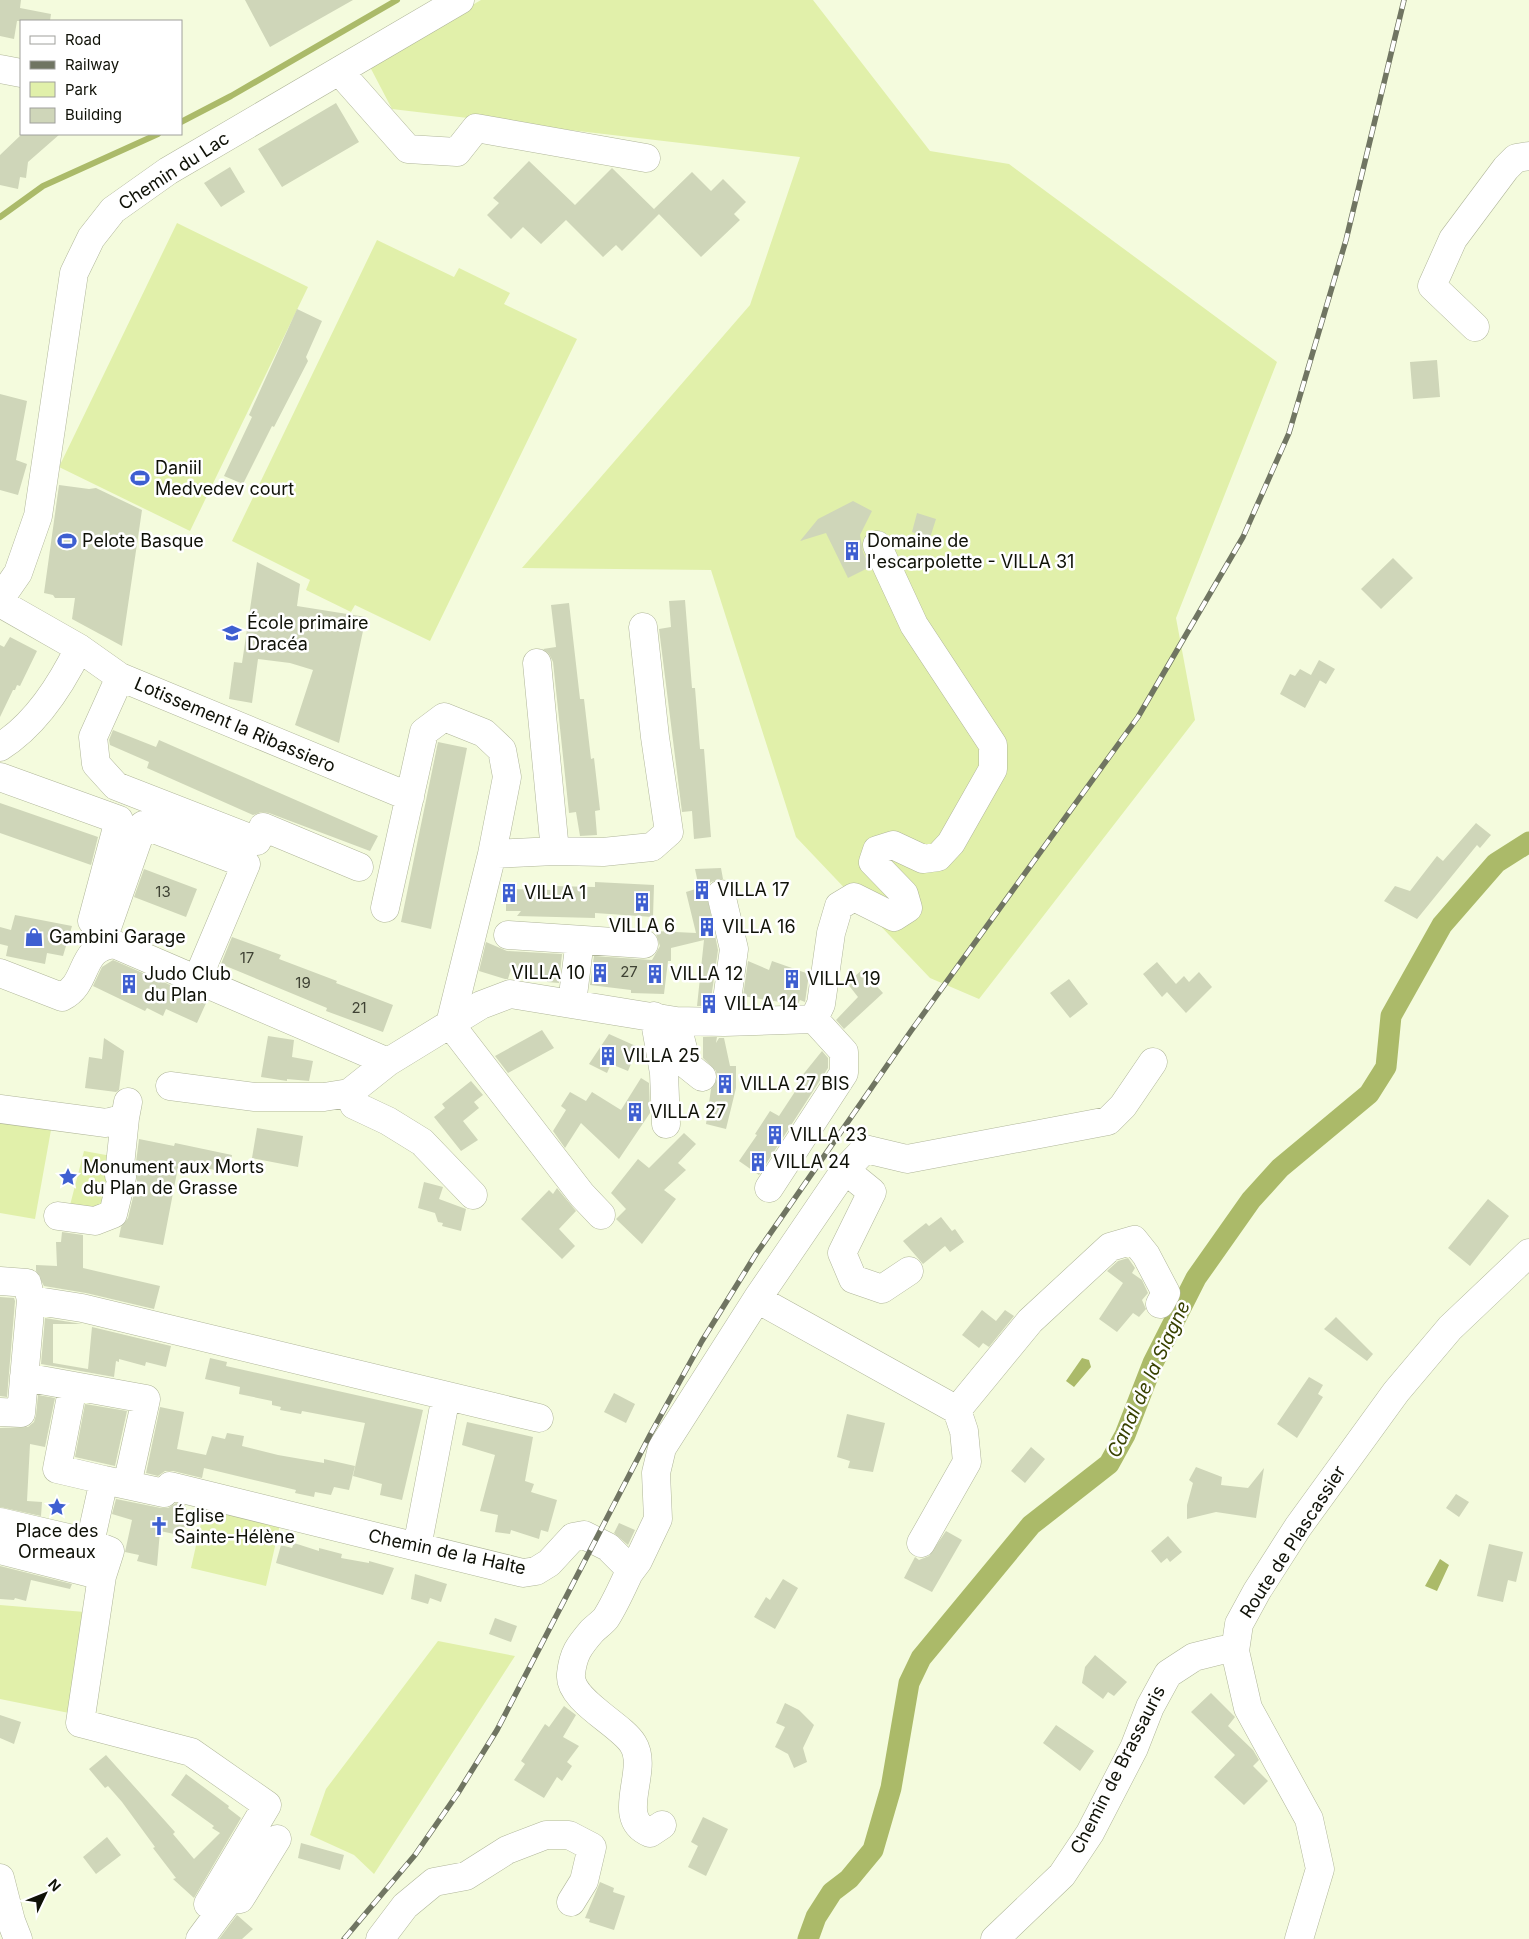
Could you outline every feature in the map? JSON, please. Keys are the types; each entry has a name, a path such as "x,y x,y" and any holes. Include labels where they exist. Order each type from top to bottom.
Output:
{"street":[{"name":"Chemin du Lac","path":"0,601 18,573 38,516 74,273 90,238 113,210 168,171 460,0"},
{"path":"0,69 20,73"},
{"path":"339,71 408,149 457,152 476,128 646,158"},
{"path":"1475,327 1432,286 1453,239 1506,168 1516,158 1529,156"},
{"path":"814,1019 821,1004 831,934 839,906 854,897 894,917 908,908 904,894 873,862 877,850 893,845 924,859 938,857 950,843 993,769 993,745 914,624 877,546"},
{"path":"0,601 79,648 120,677"},
{"path":"492,854 556,851 603,852 652,847 669,832 655,737 643,626"},
{"path":"0,747 19,734 63,680 79,648"},
{"path":"537,663 556,851"},
{"name":"Lotissement la Ribassiero","path":"359,867 263,827 257,841 116,786 96,764 93,737 120,677 410,797"},
{"path":"385,908 424,732 444,717 484,734 502,750 507,777 492,854 450,1024"},
{"path":"0,777 119,820 86,940 96,949"},
{"path":"0,973 62,997 71,993 96,949 143,825 246,864 197,980"},
{"path":"721,894 734,949 724,1022"},
{"path":"508,935 644,944"},
{"path":"572,1003 580,940"},
{"path":"96,949 114,944 388,1062"},
{"path":"170,1086 255,1097 324,1097 349,1093 388,1062 481,1005 510,994 665,1018 724,1022 814,1019 844,1052 844,1074 769,1188"},
{"path":"665,1018 687,1065 702,1077"},
{"path":"665,1018 664,1073 666,1124"},
{"path":"450,1024 582,1194 602,1215"},
{"path":"662,1824 650,1833 642,1829 634,1819 633,1805 640,1759 632,1742 578,1694 570,1677 575,1652 605,1619 638,1561 658,1519 656,1474 662,1448 757,1299 845,1170 865,1149 907,1159 1108,1121 1123,1106 1153,1062"},
{"path":"349,1093 354,1105 388,1121 422,1142 474,1195"},
{"path":"0,1109 106,1123 127,1109 119,1175 122,1177 113,1214 94,1221 58,1216"},
{"path":"845,1170 872,1192 842,1253 853,1278 882,1289 909,1271"},
{"path":"957,1410 1030,1321 1110,1248 1134,1240 1146,1255 1166,1293 1160,1304"},
{"name":"Route de Plascassier","path":"1299,1939 1320,1869 1309,1819 1248,1708 1236,1651 1239,1624 1257,1590 1298,1527 1396,1392 1450,1328 1529,1254"},
{"path":"0,1281 27,1283 31,1300 21,1413 0,1412"},
{"path":"757,1299 957,1410 964,1431 967,1462 921,1543"},
{"path":"31,1300 82,1308 539,1418"},
{"path":"24,1377 146,1399 116,1483 90,1542"},
{"path":"73,1386 57,1469 116,1483"},
{"path":"417,1547 446,1396"},
{"name":"Chemin de la Halte","path":"116,1483 164,1494 170,1486 523,1572 536,1571 549,1563 573,1537 584,1535 608,1548 626,1565 629,1574"},
{"path":"0,1522 90,1542 110,1551 102,1576 80,1724 191,1752 267,1805 208,1904"},
{"path":"0,1550 102,1576"},
{"name":"Chemin de Brassauris","path":"995,1939 1062,1875 1090,1832 1134,1748 1150,1707 1168,1674 1194,1657 1222,1650 1236,1651"},
{"path":"380,1939 405,1906 434,1882 466,1876 507,1850 546,1834 569,1835 592,1847 584,1881 571,1902"},
{"path":"200,1939 229,1900 240,1899 277,1839"},
{"path":"0,1878 11,1921 18,1939"}],"green space":[{"path":"481,0 813,0 930,151 1009,164 1277,362 1176,618 1195,720 979,999 930,978 796,837 711,570 522,568 750,305 800,157 392,109 369,65"},
{"path":"177,223 308,287 190,531 59,467"},
{"path":"377,240 454,277 459,268 510,293 504,304 577,339 430,641 355,605 351,612 306,590 310,580 232,541"},
{"path":"0,1120 51,1130 35,1219 0,1213"},
{"path":"84,1151 117,1157 105,1207 68,1213"},
{"path":"206,1501 281,1520 266,1586 191,1568"},
{"path":"0,1605 85,1612 69,1713 0,1699"},
{"path":"438,1641 515,1656 374,1874 354,1855 310,1835 326,1789"}],"shaded area":[{"path":"1082,1358 1089,1360 1091,1367 1074,1387 1066,1381"},
{"path":"1440,1559 1449,1565 1437,1591 1425,1586"}],"building":[{"path":"0,0 21,0 20,8 51,14 50,20 17,21 14,39 0,36"},
{"path":"245,0 353,0 270,47"},
{"path":"336,103 359,142 282,187 258,149"},
{"path":"21,135 59,135 28,162 26,178 20,177 18,189 0,185 0,155"},
{"path":"529,161 575,205 612,168 659,214 622,251 616,245 603,257 566,220 541,244 523,227 511,239 487,215 499,203 493,198"},
{"path":"230,167 245,192 221,207 204,183"},
{"path":"692,172 711,191 723,179 746,202 734,214 740,220 701,257 654,209"},
{"path":"297,309 322,321 306,357 308,361 243,484 224,476 252,417 249,415"},
{"path":"1437,360 1440,397 1413,399 1410,362"},
{"path":"0,394 27,401 16,460 27,464 18,495 0,490"},
{"path":"59,485 89,489 96,488 142,510 122,646 72,619 75,598 55,598 53,595 44,593"},
{"name":"Domaine de l'escarpolette - VILLA 31","path":"853,501 872,511 860,535 863,552 870,567 848,578 826,533 800,541 818,519"},
{"path":"917,513 936,519 930,538 912,532"},
{"path":"1393,558 1413,578 1381,609 1361,589"},
{"path":"257,562 300,584 297,606 366,617 339,743 295,725 313,670 290,663 258,659 252,703 229,699 234,662 242,663"},
{"path":"685,600 692,688 695,688 700,749 704,749 711,837 694,839 692,811 682,812 659,629 671,627 669,601"},
{"path":"569,603 580,699 584,699 591,759 594,758 600,810 595,811 597,835 580,836 576,812 569,813 553,662 549,654 543,649 556,647 551,605"},
{"path":"10,637 37,651 20,686 17,685 15,690 13,690 0,717 0,645 4,647"},
{"path":"1319,660 1335,669 1326,684 1311,675"},
{"path":"1300,669 1320,680 1305,708 1280,694 1290,674 1295,676"},
{"path":"113,730 156,747 159,740 378,836 370,851 269,813 261,812 253,815 147,768 149,762 110,745 109,740"},
{"path":"438,742 467,748 431,929 401,922"},
{"path":"0,803 98,837 91,865 0,833"},
{"path":"1476,823 1491,835 1480,848 1477,845 1417,919 1384,901 1395,886 1410,891 1437,856 1443,861"},
{"path":"721,868 723,879 711,882 706,890 718,950 710,1006 697,1006 704,940 671,948 671,961 668,961 664,994 631,993 631,990 590,985 594,956 652,960 660,946 655,931 696,933 686,892 699,888 695,869"},
{"path":"144,869 197,889 186,917 134,897"},
{"path":"595,882 654,885 653,917 595,913 595,918 517,916 521,911 506,911 506,889 553,890 553,886 595,887"},
{"name":"Gambini Garage","path":"15,915 72,926 63,956 47,953 45,964 6,956 8,946 0,944 0,927 11,930"},
{"path":"232,937 281,955 279,959 393,1005 383,1032 326,1011 327,1008 221,964"},
{"path":"486,942 507,951 562,954 559,983 547,982 547,980 511,969 508,979 479,971"},
{"name":"Judo Club du Plan","path":"113,960 207,1001 197,1023 166,1009 163,1016 147,1008 145,1011 93,986 102,967"},
{"path":"748,961 769,970 772,961 809,974 805,1002 800,1000 798,1004 781,998 780,1002 743,996"},
{"path":"1157,962 1176,984 1184,976 1189,982 1199,972 1212,987 1186,1013 1167,992 1162,997 1143,974"},
{"path":"862,970 883,993 844,1029 836,1020 858,997 847,983"},
{"path":"1069,979 1088,1004 1070,1018 1050,993"},
{"path":"542,1030 554,1048 508,1073 495,1056"},
{"name":"VILLA 25","path":"609,1034 638,1047 628,1071 611,1064 607,1073 589,1064"},
{"path":"268,1036 294,1040 292,1057 313,1061 309,1081 287,1079 287,1081 261,1077"},
{"name":"VILLA 27 BIS","path":"703,1037 717,1037 716,1043 719,1038 724,1038 730,1066 736,1066 736,1088 726,1129 706,1124 711,1089 717,1079 716,1071 703,1058"},
{"path":"104,1038 124,1051 119,1090 116,1092 85,1088 89,1057 102,1059"},
{"path":"822,1051 828,1058 828,1068 759,1175 739,1161 757,1135 755,1134 770,1111 779,1116 800,1084 797,1082"},
{"path":"641,1078 649,1083 650,1113 619,1159 581,1123 565,1148 553,1131 566,1110 561,1106 570,1092 586,1101 592,1092 621,1110"},
{"path":"471,1081 483,1095 474,1102 479,1108 463,1121 478,1140 461,1151 434,1117 445,1108 442,1104"},
{"path":"257,1128 303,1136 298,1167 252,1158"},
{"path":"684,1133 696,1144 678,1163 686,1170 664,1190 676,1199 642,1244 616,1219 626,1209 611,1193 638,1159 649,1168"},
{"path":"139,1139 174,1146 175,1143 232,1155 228,1173 179,1162 163,1245 119,1237 121,1227 128,1218 137,1181 135,1170"},
{"path":"424,1182 443,1187 439,1199 466,1209 461,1231 442,1226 443,1223 438,1222 435,1213 418,1208"},
{"path":"557,1188 576,1211 559,1229 575,1246 562,1259 521,1219 549,1190 553,1194"},
{"path":"1488,1199 1509,1216 1470,1266 1448,1248"},
{"path":"941,1217 952,1231 955,1229 964,1242 950,1252 945,1246 923,1264 903,1241 926,1223 929,1226"},
{"path":"62,1232 83,1235 83,1268 160,1286 154,1309 86,1293 44,1286 36,1271 36,1265 57,1266 56,1242 61,1242"},
{"path":"1128,1258 1135,1268 1132,1273 1142,1280 1148,1293 1142,1300 1146,1309 1139,1317 1133,1313 1117,1332 1099,1319 1123,1283 1107,1271 1118,1261"},
{"path":"0,1297 14,1298 15,1301 7,1397 0,1396"},
{"path":"982,1310 996,1321 1005,1310 1014,1316 989,1347 983,1343 979,1348 962,1335"},
{"path":"1336,1317 1373,1354 1367,1361 1324,1329"},
{"path":"45,1318 82,1324 53,1324 53,1363 88,1369 92,1327 171,1346 166,1367 146,1362 145,1366 119,1359 119,1362 116,1361 114,1377 41,1364"},
{"path":"210,1358 227,1362 226,1366 423,1410 402,1500 380,1495 382,1484 353,1476 365,1423 302,1411 301,1414 280,1410 281,1407 272,1405 272,1401 239,1394 240,1387 205,1379"},
{"path":"1309,1377 1323,1385 1318,1394 1323,1397 1297,1438 1277,1424"},
{"path":"614,1393 635,1404 626,1423 604,1412"},
{"path":"38,1395 55,1398 45,1447 30,1444 27,1501 42,1502 41,1516 0,1507 0,1428 28,1427 34,1422"},
{"path":"85,1404 127,1411 115,1466 75,1457"},
{"path":"160,1407 184,1412 177,1449 206,1455 212,1436 225,1439 227,1433 244,1436 242,1446 278,1455 324,1463 324,1459 355,1466 349,1490 334,1487 331,1495 315,1492 314,1497 295,1493 296,1490 204,1468 202,1478 173,1471 165,1471 158,1476 146,1473"},
{"path":"847,1414 885,1423 873,1472 848,1468 850,1461 837,1457"},
{"path":"467,1422 533,1437 525,1481 534,1484 531,1492 557,1500 548,1532 541,1530 539,1539 511,1530 510,1534 495,1532 498,1515 480,1511 495,1455 462,1445"},
{"path":"1031,1447 1045,1459 1025,1483 1011,1471"},
{"path":"1196,1467 1222,1477 1221,1485 1248,1488 1264,1468 1256,1518 1216,1512 1187,1519 1187,1505 1193,1483 1189,1480"},
{"path":"1456,1494 1469,1502 1459,1517 1446,1508"},
{"name":"Église Sainte-Hélène","path":"116,1499 161,1508 168,1508 176,1503 186,1506 185,1508 193,1516 189,1524 181,1529 179,1535 160,1531 157,1566 137,1561 139,1555 125,1552 132,1520 112,1514"},
{"path":"619,1523 635,1530 628,1545 614,1533"},
{"path":"946,1531 962,1540 932,1592 904,1578 915,1557 919,1560 929,1556"},
{"path":"1168,1536 1182,1552 1170,1562 1167,1558 1161,1563 1151,1551"},
{"path":"294,1543 319,1551 319,1548 342,1554 341,1558 369,1563 369,1561 394,1568 383,1595 276,1563 281,1545 292,1548"},
{"path":"1489,1544 1523,1552 1516,1582 1508,1580 1503,1602 1477,1596"},
{"path":"0,1566 72,1584 70,1589 31,1580 26,1601 15,1598 14,1600 0,1599"},
{"path":"415,1574 447,1584 441,1602 430,1598 428,1604 411,1599"},
{"path":"783,1579 798,1588 775,1629 754,1617 766,1597 770,1600"},
{"path":"495,1618 517,1626 511,1642 489,1634"},
{"path":"1095,1655 1127,1682 1114,1696 1108,1692 1103,1699 1082,1683 1085,1667"},
{"path":"1211,1693 1235,1717 1228,1726 1253,1750 1259,1760 1253,1766 1268,1781 1244,1805 1214,1777 1235,1755 1191,1712"},
{"path":"785,1703 799,1710 814,1725 803,1748 807,1762 794,1768 788,1754 775,1747 785,1727 776,1723"},
{"path":"564,1706 576,1715 563,1737 579,1746 567,1762 572,1766 562,1781 557,1777 544,1798 514,1780 525,1764 521,1761 545,1724 549,1727"},
{"path":"0,1715 21,1722 14,1744 0,1738"},
{"path":"1056,1725 1094,1751 1080,1771 1043,1743"},
{"path":"106,1755 175,1832 173,1834 194,1859 220,1833 212,1828 214,1826 171,1795 186,1774 229,1806 228,1808 241,1818 194,1898 173,1879 176,1878 122,1802 108,1786 105,1788 89,1769"},
{"path":"703,1817 728,1829 706,1876 688,1867 698,1846 691,1842"},
{"path":"107,1837 121,1855 96,1874 83,1857"},
{"path":"301,1843 344,1855 340,1870 298,1858"},
{"path":"600,1882 614,1888 613,1892 625,1896 614,1930 589,1922 590,1919 585,1918"},
{"path":"237,1915 253,1929 242,1939 219,1939"}],"waterway":[{"path":"182,121 231,96 397,0"},
{"path":"0,217 43,186 156,135"},
{"name":"Canal de la Siagne","path":"808,1939 816,1917 832,1892 849,1879 873,1850 891,1788 909,1683 921,1658 1031,1525 1109,1464 1125,1435 1153,1363 1196,1278 1251,1200 1280,1168 1369,1094 1386,1067 1391,1016 1442,925 1496,863 1529,842"}],"railway":[{"path":"344,1939 415,1855 458,1793 497,1730 650,1435 702,1341 756,1254 911,1031 1138,717 1243,537 1289,433 1346,240 1404,0"}],"place":[{"name":"Daniil Medvedev court","path":"140,478"},
{"name":"Pelote Basque","path":"67,541"},
{"name":"Domaine de l'escarpolette - VILLA 31","path":"852,551"},
{"name":"École primaire Dracéa","path":"232,633"},
{"name":"VILLA 17","path":"702,890"},
{"name":"VILLA 1","path":"509,893"},
{"name":"VILLA 6","path":"642,902"},
{"name":"VILLA 16","path":"707,927"},
{"name":"Gambini Garage","path":"34,937"},
{"name":"VILLA 10","path":"600,973"},
{"name":"VILLA 12","path":"655,974"},
{"name":"VILLA 19","path":"792,979"},
{"name":"Judo Club du Plan","path":"129,984"},
{"name":"VILLA 14","path":"709,1004"},
{"name":"VILLA 25","path":"608,1056"},
{"name":"VILLA 27 BIS","path":"725,1084"},
{"name":"VILLA 27","path":"635,1112"},
{"name":"VILLA 23","path":"775,1135"},
{"name":"VILLA 24","path":"758,1162"},
{"name":"Monument aux Morts du Plan de Grasse","path":"68,1177"},
{"name":"Place des Ormeaux","path":"57,1507"},
{"name":"Église Sainte-Hélène","path":"159,1526"}]}
